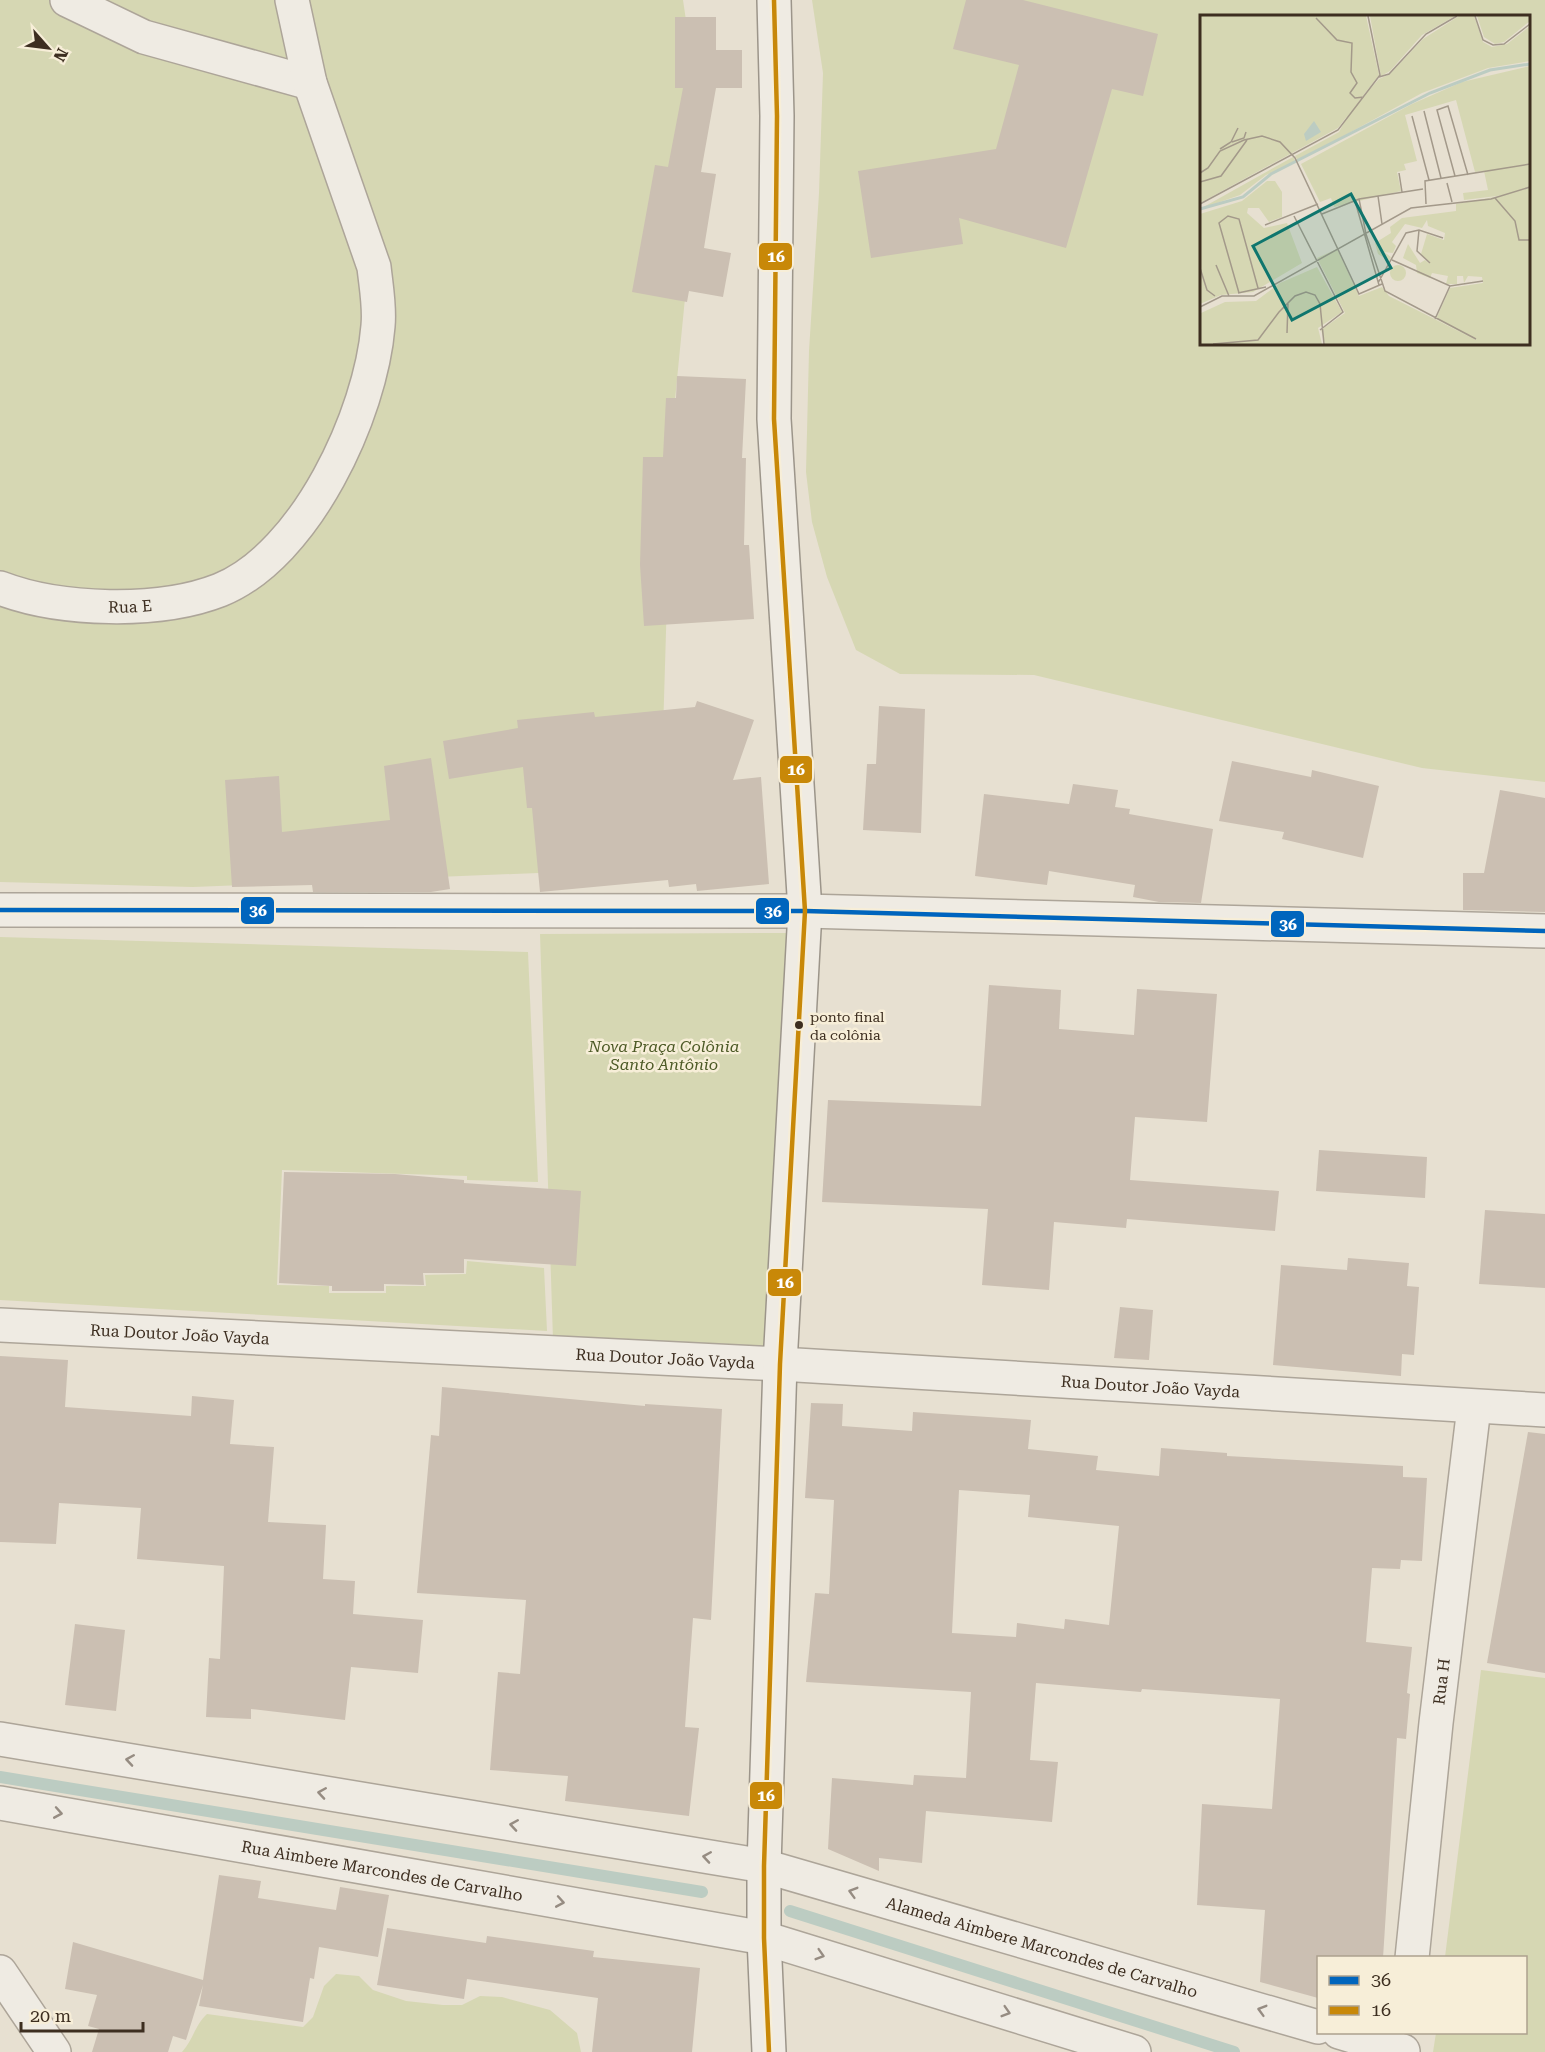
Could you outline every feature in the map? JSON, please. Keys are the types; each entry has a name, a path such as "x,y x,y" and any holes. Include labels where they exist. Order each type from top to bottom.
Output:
{"street":[{"path":"68,0 144,37 310,83"},
{"name":"Rua E","path":"0,588 19,595 93,605 163,604 221,590 255,570 296,527 321,492 337,463 364,395 378,326 374,267 310,83 292,0"},
{"path":"769,2052 764,1938 764,1866 780,1364 805,911 774,419 777,116 774,0"},
{"path":"0,910 805,911 1545,932"},
{"name":"Rua Doutor João Vayda","path":"0,1325 780,1364 1545,1410"},
{"name":"Rua H","path":"1412,1956 1437,1712 1474,1407"},
{"path":"0,1739 764,1866"},
{"name":"Rua Aimbere Marcondes de Carvalho","path":"0,1803 764,1938"},
{"name":"Alameda Aimbere Marcondes de Carvalho","path":"764,1866 1317,2026"},
{"path":"764,1938 1134,2052"},
{"path":"0,1972 54,2052"},
{"path":"1349,2034 1404,2045"}],"green space":[{"path":"0,0 683,0 701,122 701,182 687,278 672,430 659,868 193,887 0,882"},
{"path":"812,0 1545,0 1545,782 1422,768 1034,675 900,674 856,650 827,577 812,522 806,472 809,351 819,193 823,73"},
{"name":"Nova Praça Colônia Santo Antônio","path":"792,933 771,1351 553,1340 540,934"},
{"path":"0,937 528,952 538,1182 467,1180 467,1176 282,1170 277,1285 329,1286 329,1293 386,1293 386,1286 426,1286 425,1275 466,1274 467,1261 544,1268 547,1331 0,1300"},
{"path":"1481,1670 1545,1678 1545,2052 1433,2052 1436,2034 1527,2034 1527,1956 1445,1956"},
{"path":"336,1974 359,1976 373,1990 406,2001 462,2005 480,1996 502,1997 550,2010 577,2033 581,2052 182,2052 207,2014 303,2027 313,2017 324,1986"}],"building":[{"path":"966,0 1023,0 1158,34 1143,96 1112,89 1066,248 959,218 963,244 871,258 858,171 996,149 1019,65 953,49"},
{"path":"675,17 716,17 716,50 742,50 742,88 716,88 701,172 716,174 704,248 731,253 723,297 689,291 687,302 632,292 655,165 668,167 683,88 675,88"},
{"path":"677,376 746,379 742,458 746,458 744,545 749,545 754,619 644,626 640,565 643,457 663,457 666,398 676,398"},
{"path":"697,701 754,720 733,780 761,777 769,884 697,891 696,884 669,887 668,880 540,892 532,808 527,808 523,767 449,779 443,741 518,728 517,720 594,712 595,717 695,707"},
{"path":"879,706 925,709 921,833 863,830 867,764 876,764"},
{"path":"431,758 450,889 431,892 313,892 312,885 232,887 225,780 279,776 282,832 390,820 384,766"},
{"path":"1232,761 1311,777 1312,770 1379,786 1363,858 1282,839 1284,832 1219,821"},
{"path":"1073,784 1118,790 1115,807 1130,809 1129,814 1213,829 1201,903 1159,902 1133,897 1135,885 1049,871 1047,885 975,876 984,794 1069,804"},
{"path":"1500,790 1545,798 1545,912 1463,910 1463,873 1484,873"},
{"path":"989,985 1061,990 1059,1029 1134,1035 1137,989 1217,994 1207,1122 1135,1117 1130,1180 1279,1191 1275,1231 1127,1219 1126,1228 1054,1222 1049,1290 982,1285 988,1209 822,1202 828,1100 981,1106"},
{"path":"1319,1150 1427,1157 1425,1198 1316,1191"},
{"path":"284,1172 395,1174 464,1180 464,1183 581,1191 576,1266 464,1259 464,1273 423,1273 424,1285 384,1284 384,1291 332,1291 332,1286 279,1283"},
{"path":"1485,1210 1545,1214 1545,1288 1479,1284"},
{"path":"1348,1258 1409,1263 1407,1286 1419,1287 1414,1355 1402,1354 1401,1376 1273,1365 1281,1265 1347,1270"},
{"path":"1120,1307 1153,1310 1149,1360 1114,1358"},
{"path":"0,1356 68,1360 65,1407 191,1416 192,1396 234,1400 230,1444 274,1447 268,1522 326,1525 323,1579 355,1581 353,1614 423,1620 418,1673 351,1667 345,1720 251,1709 251,1719 206,1717 209,1658 220,1659 224,1566 137,1559 141,1508 59,1503 56,1544 0,1542"},
{"path":"442,1387 645,1406 645,1404 722,1409 711,1620 693,1618 685,1727 699,1728 689,1816 565,1801 568,1776 490,1770 498,1672 520,1674 526,1600 417,1593 431,1435 439,1436"},
{"path":"811,1403 843,1404 842,1426 912,1431 913,1412 1031,1420 1028,1449 1098,1456 1096,1470 1159,1476 1161,1448 1227,1453 1227,1456 1403,1466 1403,1477 1427,1478 1422,1561 1401,1560 1400,1569 1372,1568 1366,1642 1412,1647 1407,1693 1410,1694 1406,1739 1397,1738 1383,1956 1317,1956 1317,1998 1260,1982 1265,1910 1197,1905 1202,1804 1272,1809 1280,1699 1142,1689 1141,1692 1036,1683 1030,1760 1058,1762 1052,1822 926,1811 922,1863 879,1858 879,1871 828,1849 832,1778 913,1785 914,1775 966,1778 971,1692 806,1682 815,1593 829,1594 834,1500 805,1498","holes":["959,1490 1030,1495 1028,1517 1119,1526 1109,1625 1065,1619 1064,1629 1017,1623 1016,1637 952,1633"]},
{"path":"1528,1432 1545,1434 1545,1673 1487,1663"},
{"path":"75,1624 125,1630 116,1711 65,1705"},
{"path":"219,1875 261,1881 258,1898 336,1910 340,1887 389,1895 378,1957 319,1947 314,1979 310,1978 303,2022 199,2006 203,1985 186,2040 173,2036 168,2052 92,2052 99,2029 88,2026 97,1995 65,1989 73,1942 203,1980"},
{"path":"387,1928 486,1943 487,1936 594,1951 593,1957 700,1968 692,2052 592,2052 598,1998 467,1979 464,1999 377,1985"}],"waterway":[{"path":"0,1777 702,1892"},
{"path":"790,1911 1234,2052"}],"transit line":[{"name":"16","path":"769,2052 764,1938 764,1866 780,1364 805,911 774,419 777,116 774,0"},
{"name":"36","path":"0,910 805,911 1545,931"}],"place":[{"name":"ponto final da colônia","path":"799,1025"}]}
